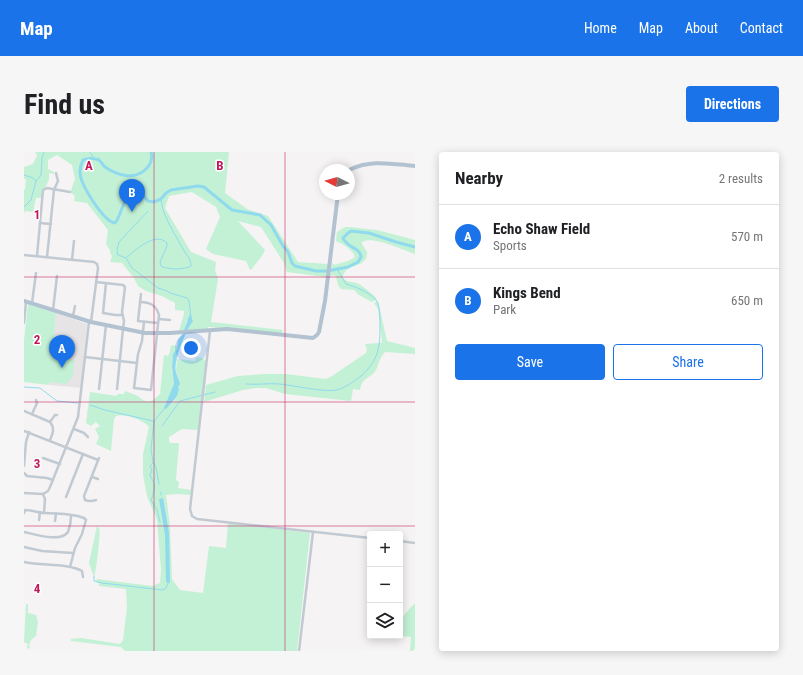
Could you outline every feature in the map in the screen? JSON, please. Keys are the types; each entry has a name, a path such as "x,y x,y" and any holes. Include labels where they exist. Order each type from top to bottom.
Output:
{"main road":[{"path":"355,168 374,163 415,166"},
{"path":"25,301 90,322 143,333 157,334 227,329 312,338 319,332 325,301 337,200"}],"street":[{"path":"47,257 54,190 58,181 56,173"},
{"path":"37,256 44,189 70,192"},
{"path":"40,223 51,224"},
{"path":"72,260 74,241"},
{"path":"24,255 94,262 97,264 98,268 85,357 79,415 48,491 43,494 24,493"},
{"path":"32,303 36,273"},
{"path":"53,310 57,276"},
{"path":"96,282 124,286 122,315 124,321 117,389"},
{"path":"106,283 104,314 116,316 122,315"},
{"path":"141,294 138,321 158,323"},
{"path":"24,323 25,301"},
{"path":"140,302 149,303 154,306 158,312 159,319 151,390 134,388 144,322"},
{"path":"73,317 75,306"},
{"path":"159,319 170,320"},
{"path":"99,389 106,325"},
{"path":"210,330 190,509 192,516 197,519 367,538"},
{"path":"85,357 137,363"},
{"path":"32,414 37,403 36,400"},
{"path":"24,411 50,422 54,429 50,440"},
{"path":"50,422 55,415 57,415"},
{"path":"74,429 84,433 88,437"},
{"path":"24,431 99,459 85,493 85,500 96,500"},
{"path":"24,466 26,442 29,432"},
{"path":"66,498 83,454"},
{"path":"43,458 60,464"},
{"path":"24,473 27,476 53,480"},
{"path":"92,477 98,479"},
{"path":"43,494 45,499 44,513"},
{"path":"24,511 82,516 86,520 70,567"},
{"path":"39,520 40,512"},
{"path":"55,521 56,513"},
{"path":"24,532 44,536 62,536 66,534 69,529 71,516"},
{"path":"299,651 313,532"},
{"path":"403,541 415,543"},
{"path":"24,547 42,551 74,552"},
{"path":"24,562 70,567 82,571 83,577"}],"shaded area":[{"path":"56,313 87,324 81,388 49,385"}],"green space":[{"path":"35,152 229,152 225,193 247,209 268,216 298,262 328,264 326,277 287,272 284,263 261,227 238,221 265,250 261,258 250,270 246,261 213,254 206,249 220,217 216,207 192,192 169,196 165,208 191,252 216,262 215,270 218,279 211,322 283,330 281,334 210,327 208,327 208,329 188,330 191,323 187,320 184,330 179,331 184,311 175,310 175,303 162,296 146,291 138,286 134,278 122,263 110,262 112,257 106,244 108,230 87,203 74,201 75,196 71,193 75,179 72,165 57,155 48,160 48,169 54,172 54,174 49,173 49,179 41,198 36,198 33,212 25,211 24,214 24,190 26,179 24,179 24,167 33,164 37,155"},
{"path":"345,227 377,230 415,240 415,254 373,240 362,242 367,252 366,258 360,264 347,270 344,273 343,278 346,281 359,284 369,291 377,299 372,302 359,295 354,290 341,289 338,285 336,276 333,275 330,277 332,262 334,265 348,261 355,257 350,249 336,241 337,232"},
{"path":"378,301 387,341 415,348 415,354 385,352 376,370 363,382 360,390 353,389 351,401 285,394 266,388 256,388 243,390 204,402 206,385 238,376 286,374 326,379 332,376 366,353 367,349 365,344 382,342 378,309 374,303"},
{"path":"28,304 56,313 52,358 74,360 73,376 66,384 50,382 49,385 24,382 24,340"},
{"path":"172,345 177,346 177,349 173,354 172,366 174,384 166,408 175,401 178,377 176,371 177,359 195,361 196,357 203,358 206,361 198,430 182,429 169,437 170,443 179,443 176,480 179,482 178,488 191,490 190,495 166,495 170,526 172,579 180,590 203,593 209,546 226,548 228,523 310,533 297,651 125,651 121,647 71,641 71,639 81,638 120,644 123,640 127,607 126,589 99,586 99,583 96,582 97,579 152,586 160,583 161,570 157,520 147,496 143,475 143,454 149,427 143,422 134,418 124,415 116,416 114,419 111,451 96,444 99,437 95,429 100,426 96,422 91,426 86,423 90,392 117,396 117,394 124,394 125,391 147,401 151,401 157,397 160,394 164,355 168,356"},
{"path":"97,526 99,528 99,537 94,577 89,563"},
{"path":"415,603 415,651 410,651 411,637 403,636 403,617"},
{"path":"26,604 28,604 28,613 36,615 38,622 36,636 30,641 30,649 27,648 28,644 24,642"}],"water":[{"path":"190,314 193,321 184,338 176,360 176,372 180,384 178,387 179,389 174,400 166,409 164,408 174,384 172,366 173,354 177,349 178,340 182,335"},
{"path":"163,498 169,533 170,583 166,582 165,535 159,499"}],"waterway":[{"path":"24,207 31,200 36,181 41,175 42,158 44,152"},
{"path":"90,152 94,159"},
{"path":"151,152 152,159 148,167 141,173 131,176 126,176 115,172 105,167 97,159 83,160 80,172 84,185 93,201 104,216 110,221 115,223 125,201 131,193 141,192 148,201 154,202 161,199 171,190 198,186 204,187 232,210 260,215 271,225 295,266 316,271 327,271 348,267 358,262 361,257 360,254 356,249 345,242 343,238 351,231 369,233 415,247"},
{"path":"24,175 33,178 36,181"},
{"path":"127,257 140,246 151,240 157,239 167,243 160,262 161,266 176,269 191,266 189,259 166,218 161,199"},
{"path":"148,211 119,242 117,250 118,255 126,258 132,268 158,288 187,298 189,301 191,317"},
{"path":"246,384 279,384 320,390 335,390 343,388 353,382 372,364 375,359 380,340 380,311 378,305 376,300 366,292 346,284 337,269"},
{"path":"24,387 40,388 57,401 78,403"},
{"path":"162,426 180,401 215,392"},
{"path":"90,405 153,421"},
{"path":"159,484 151,449 154,421 165,408"},
{"path":"153,463 150,466 152,470 150,475 154,486 153,494"},
{"path":"153,495 151,500 157,510 160,522"},
{"path":"94,576 94,581 102,583 163,590 166,588 168,583"}],"place":[{"name":"Kings Bend","path":"132,212"},
{"name":"Echo Shaw Field","path":"62,368"}]}
